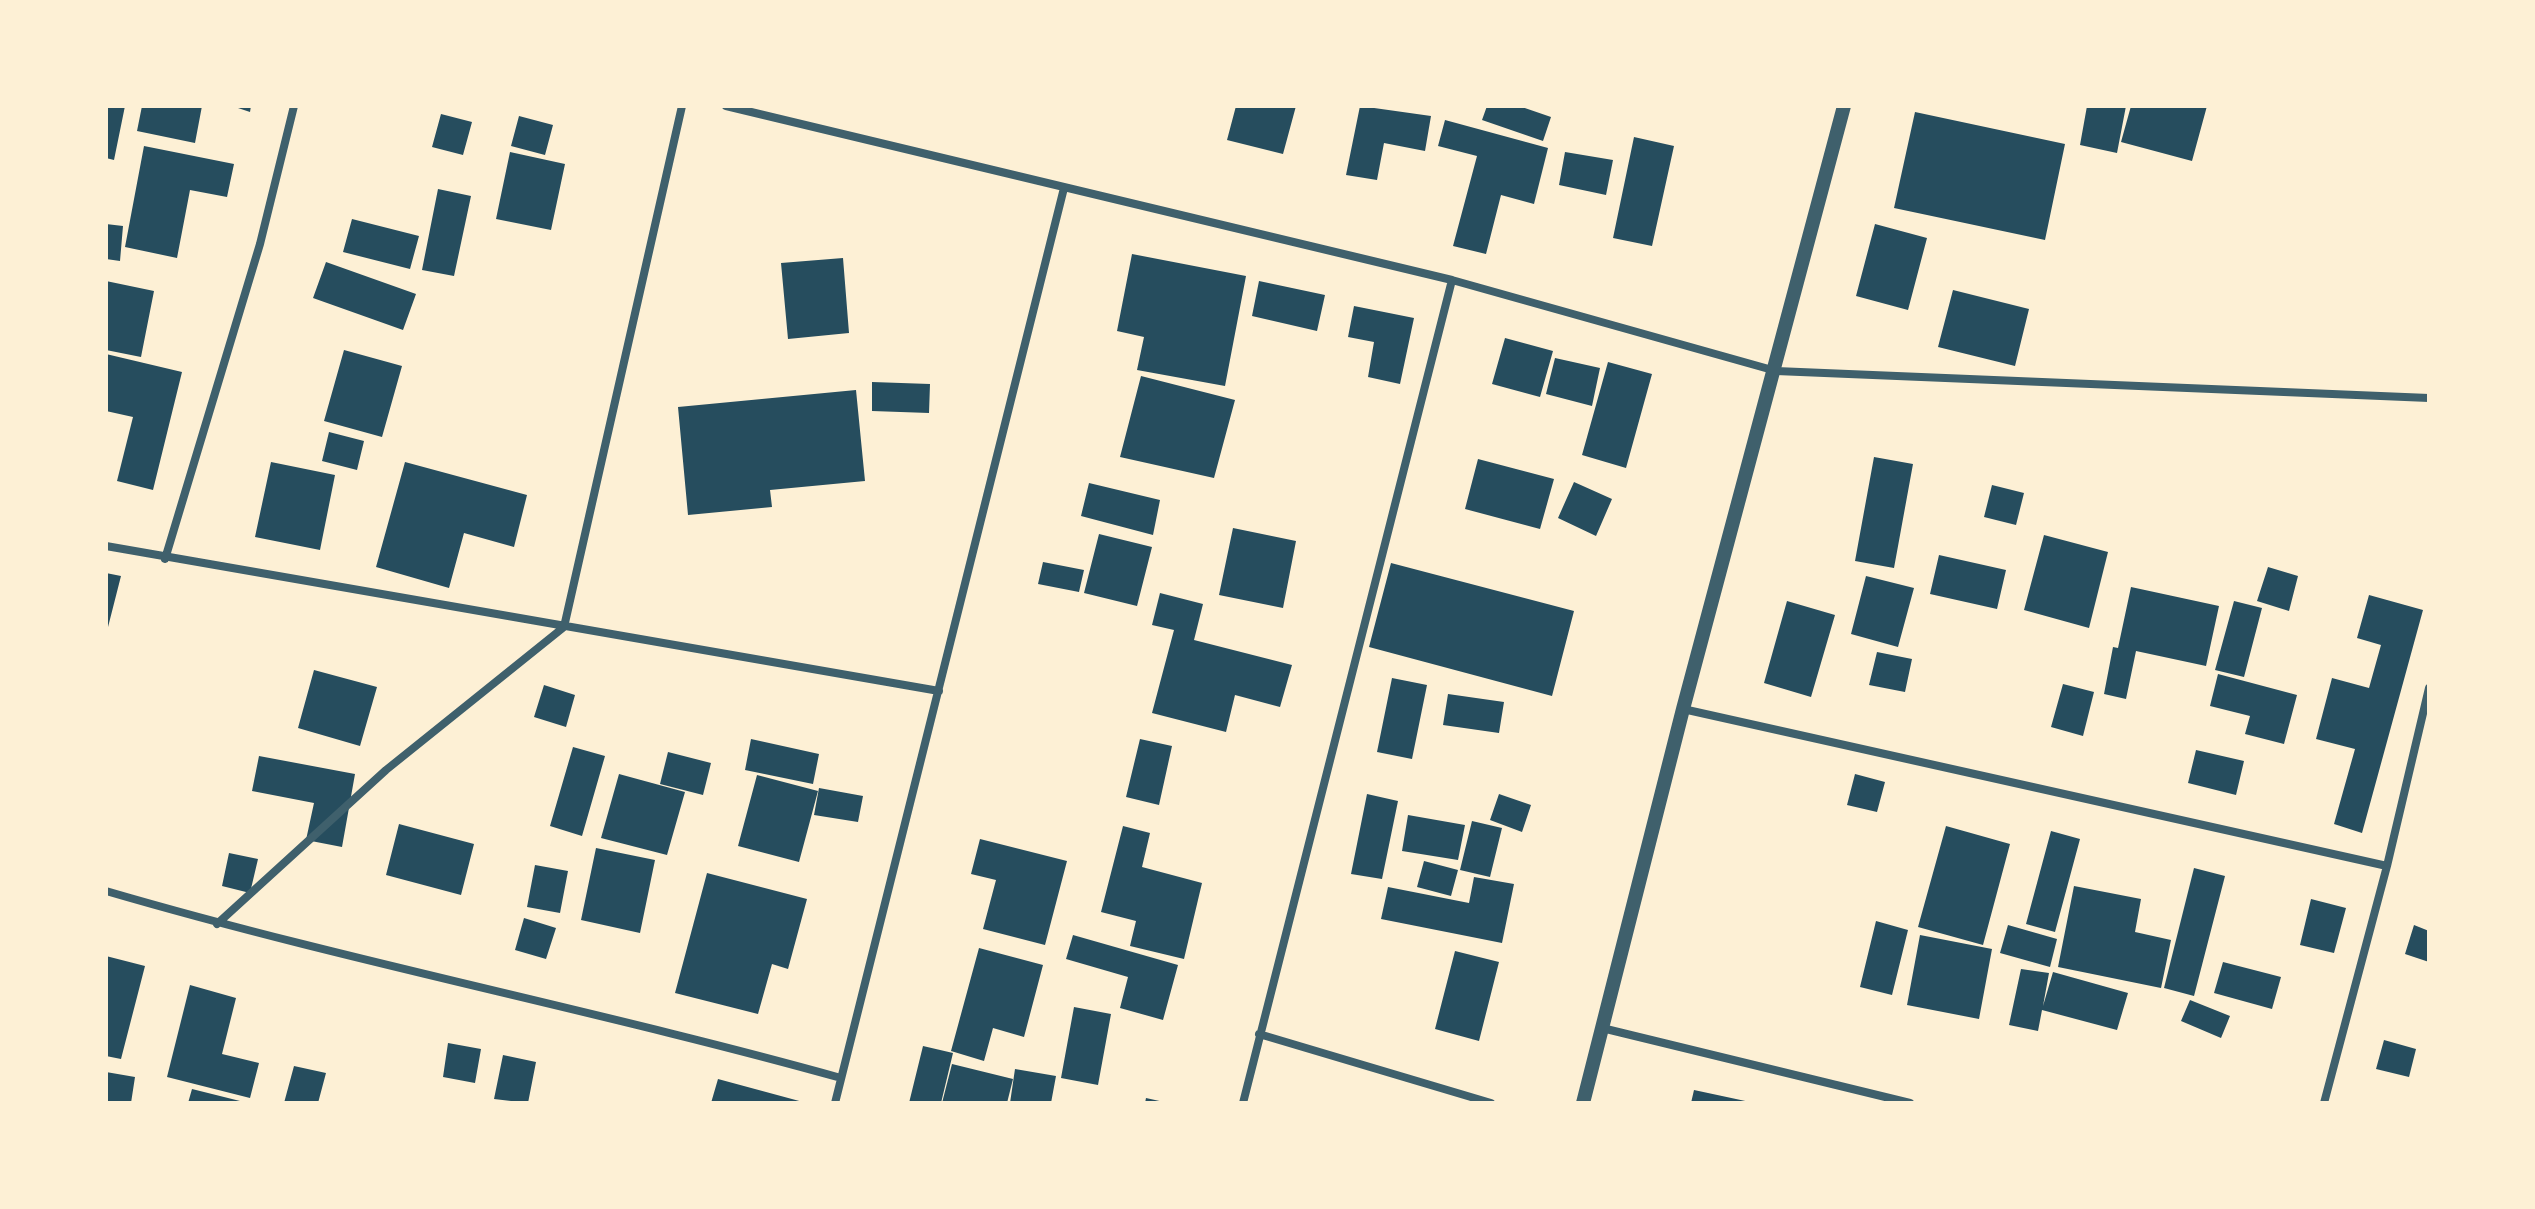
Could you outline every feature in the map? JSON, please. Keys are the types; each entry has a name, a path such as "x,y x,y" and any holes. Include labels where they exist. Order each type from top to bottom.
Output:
{"street":[{"path":"165,559 260,244 294,106"},
{"path":"217,924 386,770 564,627 682,106"},
{"path":"726,106 1452,280 1776,371 2429,398"},
{"path":"1583,1103 1683,709 1776,371 1844,106"},
{"path":"835,1103 1064,188"},
{"path":"1243,1103 1452,280"},
{"path":"106,546 165,559 939,691"},
{"path":"2324,1103 2387,866 2429,688"},
{"path":"1683,709 2387,866"},
{"path":"106,891 217,924 679,1033 841,1078"},
{"path":"1602,1028 1910,1103"},
{"path":"1259,1034 1491,1103"}],"building":[{"path":"106,106 125,106 114,160 106,158"},
{"path":"142,106 202,106 195,143 137,131"},
{"path":"232,106 251,106 250,112"},
{"path":"1236,106 1296,106 1283,154 1227,140"},
{"path":"1360,106 1431,116 1425,151 1384,143 1377,180 1346,175"},
{"path":"1487,106 1519,106 1551,117 1543,141 1482,120"},
{"path":"2087,106 2126,106 2117,153 2080,145"},
{"path":"2131,106 2207,106 2192,161 2121,142"},
{"path":"1915,112 2065,144 2045,240 1894,208"},
{"path":"441,114 472,122 463,155 432,147"},
{"path":"519,116 553,125 545,155 511,146"},
{"path":"1445,120 1548,148 1534,204 1501,195 1486,254 1453,246 1477,156 1438,146"},
{"path":"1634,137 1674,146 1652,246 1613,238"},
{"path":"144,146 234,164 227,197 190,190 177,258 125,247"},
{"path":"510,152 565,164 551,230 496,219"},
{"path":"1565,152 1613,160 1606,195 1559,185"},
{"path":"438,189 471,196 454,276 422,270"},
{"path":"352,219 419,236 410,269 343,252"},
{"path":"106,224 123,226 120,261 106,259"},
{"path":"1875,224 1927,238 1908,310 1856,296"},
{"path":"1132,254 1246,276 1225,386 1137,370 1144,337 1117,331"},
{"path":"843,258 849,333 788,339 781,263"},
{"path":"326,262 416,294 403,330 313,298"},
{"path":"106,281 154,291 141,357 106,350"},
{"path":"1259,281 1325,295 1317,331 1252,316"},
{"path":"1953,290 2029,309 2015,366 1938,347"},
{"path":"1354,306 1414,318 1400,384 1368,377 1374,342 1348,337"},
{"path":"1505,338 1553,351 1540,397 1492,384"},
{"path":"344,350 402,366 382,437 324,421"},
{"path":"106,354 182,372 153,490 117,481 133,417 106,411"},
{"path":"1555,358 1600,368 1592,406 1546,394"},
{"path":"1608,362 1652,374 1626,468 1582,455"},
{"path":"1141,376 1235,400 1214,478 1120,457"},
{"path":"872,382 930,384 929,413 872,411"},
{"path":"856,390 865,481 770,490 772,507 688,515 678,407"},
{"path":"329,432 364,441 357,470 322,461"},
{"path":"1874,457 1913,464 1894,568 1855,561"},
{"path":"1478,459 1554,479 1540,529 1465,509"},
{"path":"271,462 335,475 320,550 255,537"},
{"path":"405,462 527,495 514,547 464,533 449,588 376,567"},
{"path":"1574,482 1612,499 1596,536 1558,518"},
{"path":"1089,483 1160,500 1153,535 1081,516"},
{"path":"1992,485 2024,493 2016,525 1984,517"},
{"path":"1233,528 1296,541 1283,608 1219,595"},
{"path":"1099,534 1152,547 1137,606 1084,593"},
{"path":"2044,535 2108,552 2089,628 2024,610"},
{"path":"1939,555 2006,570 1997,609 1930,594"},
{"path":"1043,562 1084,570 1079,592 1038,584"},
{"path":"1391,563 1574,611 1552,696 1369,647"},
{"path":"2268,567 2298,576 2289,611 2257,601"},
{"path":"106,573 121,576 107,631 106,631"},
{"path":"1866,576 1914,588 1898,647 1851,634"},
{"path":"2131,587 2219,606 2206,666 2136,651 2126,699 2104,694 2113,647 2118,648"},
{"path":"1160,593 1203,604 1194,640 1292,665 1280,707 1235,695 1226,732 1152,713 1174,630 1152,625"},
{"path":"2369,595 2423,610 2362,833 2334,824 2355,749 2316,739 2332,678 2369,688 2381,645 2357,638"},
{"path":"1787,601 1835,615 1811,697 1764,683"},
{"path":"2234,601 2262,608 2244,677 2215,670"},
{"path":"1877,652 1912,659 1905,692 1869,685"},
{"path":"314,670 377,687 360,746 298,728"},
{"path":"2218,674 2297,695 2284,744 2245,734 2250,716 2210,706"},
{"path":"1392,678 1427,685 1412,759 1377,752"},
{"path":"2063,684 2094,692 2083,736 2051,727"},
{"path":"544,685 575,695 566,727 534,717"},
{"path":"1448,694 1504,702 1499,733 1443,725"},
{"path":"751,739 819,754 813,784 745,770"},
{"path":"1140,739 1172,746 1159,805 1126,797"},
{"path":"573,747 605,756 582,836 550,826"},
{"path":"2196,750 2244,761 2236,795 2188,783"},
{"path":"668,752 711,763 703,795 660,784"},
{"path":"259,756 355,774 342,847 306,840 314,803 252,791"},
{"path":"619,774 685,792 667,855 601,838"},
{"path":"1855,774 1885,782 1877,812 1847,805"},
{"path":"757,775 818,791 799,862 738,846"},
{"path":"819,788 863,796 858,822 814,815"},
{"path":"1367,794 1398,801 1382,879 1351,874"},
{"path":"1499,794 1531,805 1522,832 1490,820"},
{"path":"1408,815 1465,825 1458,860 1402,851"},
{"path":"1472,821 1502,828 1490,877 1460,870"},
{"path":"399,824 474,844 461,895 386,875"},
{"path":"1123,826 1150,833 1142,867 1202,883 1184,959 1130,946 1136,921 1101,912"},
{"path":"1946,826 2010,844 1983,945 1918,927"},
{"path":"2051,831 2080,839 2055,932 2026,924"},
{"path":"980,839 1067,861 1045,945 983,929 996,880 971,874"},
{"path":"596,848 655,860 640,933 581,920"},
{"path":"229,853 258,859 250,893 222,886"},
{"path":"1424,861 1458,870 1451,896 1417,887"},
{"path":"535,865 568,871 560,913 527,907"},
{"path":"2194,868 2225,876 2194,996 2164,988"},
{"path":"707,873 807,899 788,969 772,964 758,1014 675,993"},
{"path":"1474,877 1514,884 1502,943 1381,919 1388,887 1469,903"},
{"path":"2074,886 2141,899 2135,932 2171,940 2161,988 2058,967"},
{"path":"2311,899 2346,908 2334,953 2300,945"},
{"path":"524,918 556,928 546,959 515,950"},
{"path":"1876,921 1908,930 1892,995 1860,987"},
{"path":"2008,925 2057,939 2050,967 2000,953"},
{"path":"2414,925 2429,931 2429,962 2405,954"},
{"path":"1073,935 1178,965 1163,1020 1120,1008 1128,977 1066,959"},
{"path":"1920,935 1992,949 1979,1019 1907,1005"},
{"path":"979,948 1043,965 1024,1037 993,1028 984,1061 951,1051"},
{"path":"1455,951 1499,962 1479,1041 1435,1029"},
{"path":"106,956 145,966 121,1059 106,1056"},
{"path":"2223,962 2281,977 2272,1009 2214,993"},
{"path":"2021,969 2049,973 2043,1006 2053,972 2128,993 2117,1030 2042,1010 2038,1031 2009,1025"},
{"path":"190,985 236,998 222,1054 259,1063 250,1098 167,1077"},
{"path":"2190,1000 2230,1016 2221,1038 2181,1021"},
{"path":"1074,1007 1111,1014 1098,1085 1061,1078"},
{"path":"2384,1040 2416,1049 2409,1077 2376,1069"},
{"path":"448,1043 481,1049 475,1083 443,1077"},
{"path":"923,1046 953,1053 941,1103 909,1103"},
{"path":"503,1055 536,1062 528,1103 494,1099"},
{"path":"952,1064 1013,1079 1007,1103 942,1103"},
{"path":"294,1066 326,1073 318,1103 284,1103"},
{"path":"1015,1069 1056,1076 1051,1103 1010,1103"},
{"path":"106,1072 135,1077 131,1103 106,1103"},
{"path":"718,1079 803,1102 803,1103 711,1103"},
{"path":"192,1089 244,1102 188,1103"},
{"path":"1694,1090 1750,1102 1750,1103 1691,1103"},
{"path":"1146,1098 1164,1102 1164,1103 1145,1103"}]}
